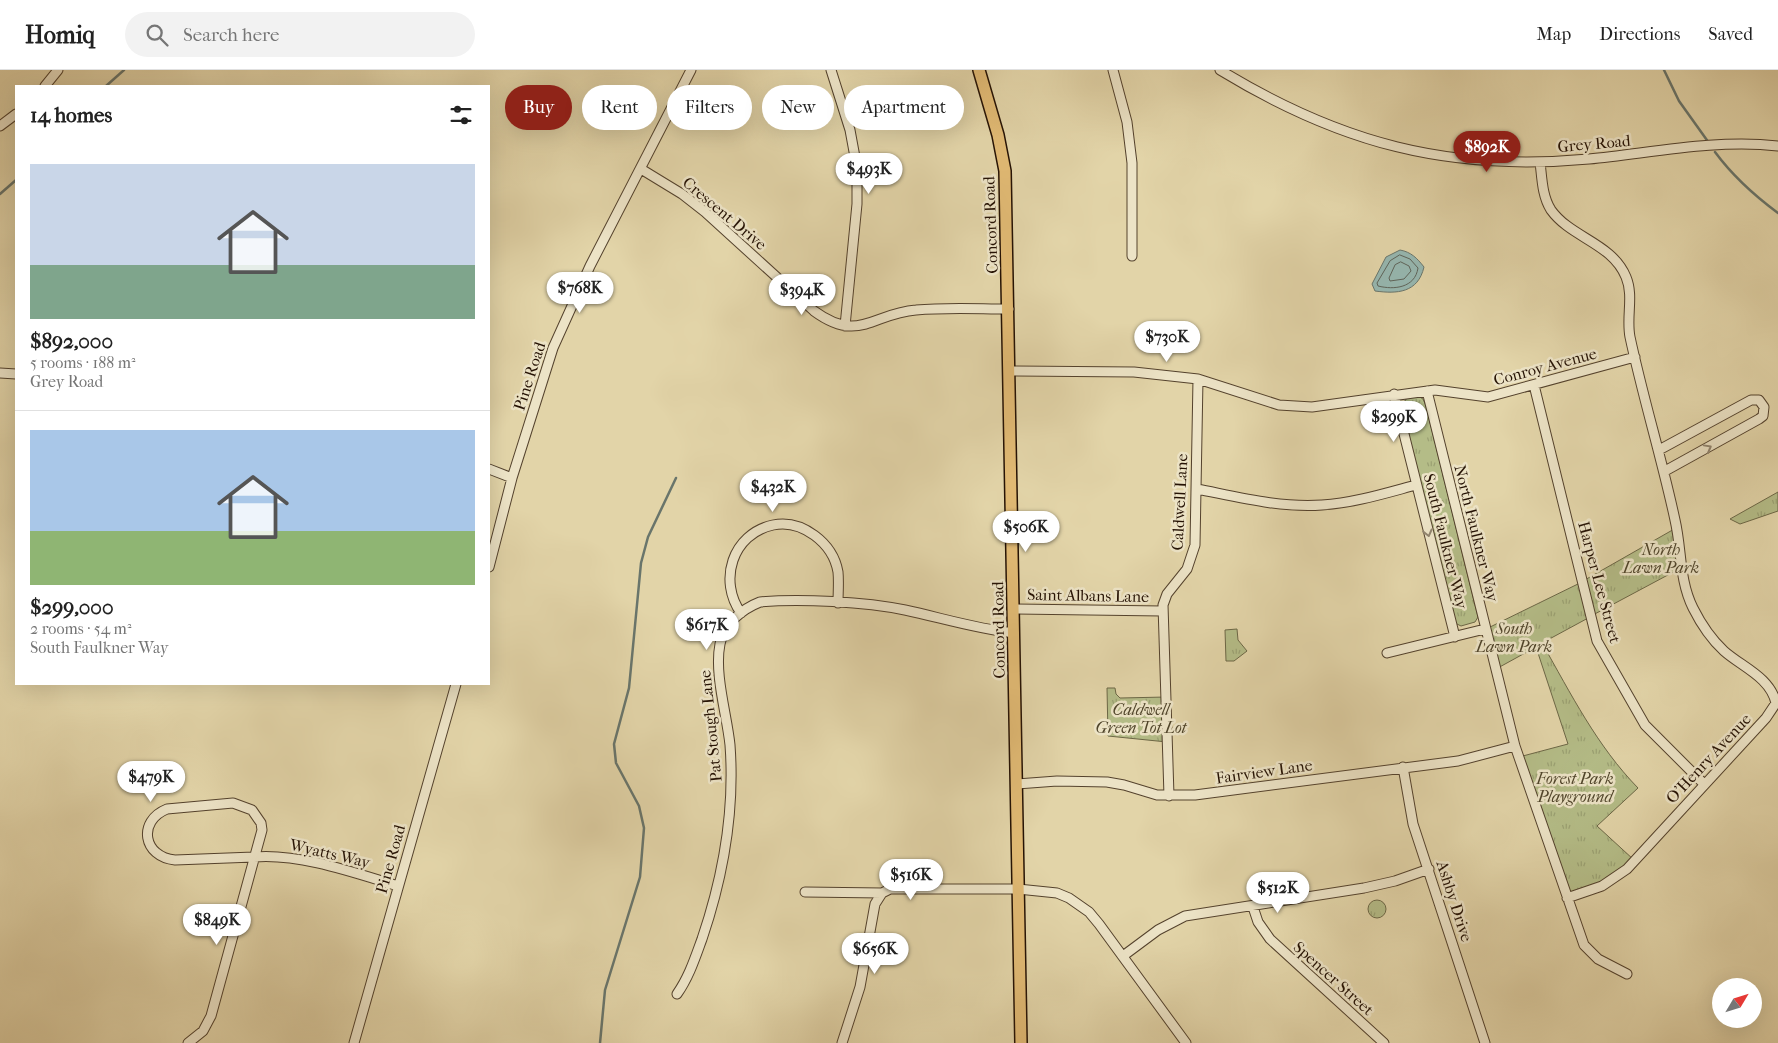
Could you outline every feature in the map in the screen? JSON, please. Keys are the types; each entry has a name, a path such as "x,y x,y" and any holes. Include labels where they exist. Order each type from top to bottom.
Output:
{"main road":[{"name":"Concord Road","path":"979,70 998,135 1005,171 1021,1043"}],"street":[{"path":"46,85 58,70"},
{"name":"Pine Road","path":"490,563 512,478 556,340 590,266 692,70"},
{"path":"831,70 850,130 858,168 857,204 844,326"},
{"path":"1112,70 1127,122 1132,163 1132,256"},
{"name":"Grey Road","path":"1220,70 1292,110 1377,143 1435,156 1540,162 1730,144 1778,146"},
{"path":"0,126 15,115"},
{"name":"O'Henry Avenue","path":"1540,162 1545,196 1552,210 1563,221 1606,252 1623,271 1629,288 1629,335 1665,471 1679,536 1682,577 1693,608 1714,642 1759,677 1768,687 1776,703 1766,718 1619,875 1602,886 1566,898"},
{"name":"Crescent Drive","path":"641,169 682,194 705,212 825,319 844,326 866,326 893,315 916,310 1009,309"},
{"name":"Conroy Avenue","path":"1010,371 1134,372 1198,379 1268,402 1289,407 1312,407 1394,394 1427,391 1488,397 1635,357"},
{"path":"0,373 15,374"},
{"name":"Caldwell Lane","path":"1169,796 1162,611 1164,597 1187,569 1194,553 1197,489 1198,379"},
{"name":"Harper Lee Street","path":"1534,385 1597,641 1645,725 1704,784"},
{"name":"North Faulkner Way","path":"1427,391 1515,746 1566,898 1579,935 1588,951 1598,959 1627,974"},
{"name":"South Faulkner Way","path":"1394,394 1455,637"},
{"path":"1659,450 1751,400 1759,400 1764,407 1763,416 1759,419 1665,471"},
{"path":"490,469 512,478"},
{"path":"1197,489 1274,503 1308,506 1341,503 1416,485"},
{"path":"741,612 730,590 728,578 733,559 747,539 759,530 772,526 788,525 805,530 824,543 838,571 838,603"},
{"name":"Pat Stough Lane","path":"677,994 687,977 705,930 724,858 732,777 719,651 726,629 741,612 760,602 769,601 838,603 905,610 971,626 1014,633"},
{"name":"Saint Albans Lane","path":"1014,609 1162,611"},
{"path":"1387,653 1485,629"},
{"name":"Pine Road","path":"354,1043 456,685"},
{"name":"Fairview Lane","path":"1017,784 1057,781 1107,782 1124,785 1149,794 1169,796 1195,795 1458,761 1515,746"},
{"name":"Ashby Drive","path":"1403,767 1409,808 1485,1043"},
{"name":"Wyatts Way","path":"254,857 262,830 261,823 252,810 244,805 233,803 166,809 160,812 149,824 148,842 158,856 165,859 280,857 306,861 398,886"},
{"path":"188,1043 203,1031 211,1016 254,857"},
{"path":"1123,956 1158,930 1185,916 1364,888 1395,881 1429,869"},
{"path":"805,892 882,893 890,889 1018,889 1057,893 1081,905 1100,924 1186,1043"},
{"path":"842,1043 860,987 875,904 882,893"},
{"name":"Spencer Street","path":"1252,906 1258,922 1270,938 1384,1043"}],"green space":[{"path":"1418,396 1423,399 1426,406 1478,617 1475,622 1461,626 1455,623 1401,406 1407,398"},
{"path":"1778,492 1778,511 1740,524 1730,519"},
{"name":"North Lawn Park","path":"1676,528 1681,568 1591,616 1583,581"},
{"name":"Forest Park Playground","path":"1582,582 1590,617 1542,643 1597,737 1623,772 1638,788 1597,826 1634,860 1618,875 1567,897 1519,757 1568,744 1536,647 1496,669 1486,629"},
{"path":"1237,629 1238,640 1247,651 1234,661 1226,661 1225,630"},
{"name":"Caldwell Green Tot Lot","path":"1107,688 1115,688 1116,694 1120,698 1166,697 1167,742 1108,736"},
{"path":"1377,900 1385,905 1386,909 1381,917 1377,918 1369,913 1368,909 1373,901"}],"water":[{"path":"1400,250 1411,254 1424,267 1421,276 1412,287 1406,290 1399,292 1375,291 1372,284 1386,257"}],"waterway":[{"path":"107,85 124,70"},
{"path":"1664,70 1679,101 1709,143"},
{"path":"1715,152 1744,185 1778,213"},
{"path":"0,194 15,181"},
{"path":"600,1043 605,990 640,877 644,828 639,806 616,763 614,744 629,688 641,563 648,537 676,478"}],"park label":[{"name":"South Lawn Park","path":"1514,637"}]}
